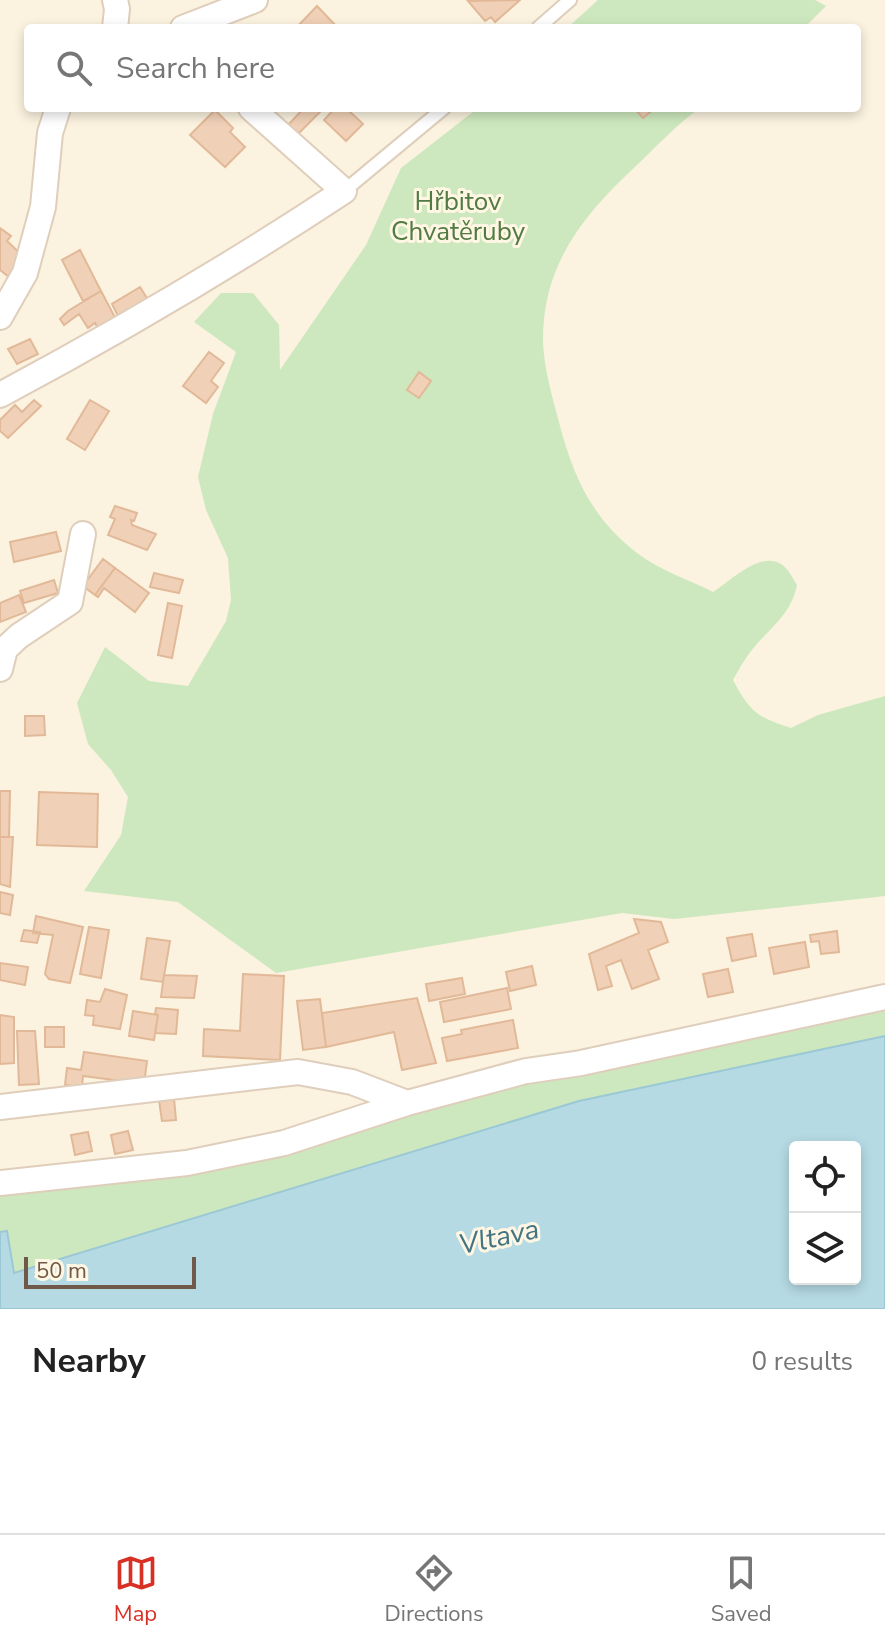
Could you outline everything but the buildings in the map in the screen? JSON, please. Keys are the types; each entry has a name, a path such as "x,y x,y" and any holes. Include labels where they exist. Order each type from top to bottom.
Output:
{"street":[{"path":"115,0 121,24"},
{"path":"193,24 255,0"},
{"path":"0,317 25,273 43,207 50,133 57,112"},
{"path":"0,395 157,309 344,191 255,112"},
{"path":"0,669 5,649 70,602 83,534"},
{"path":"0,1183 187,1163 284,1143 407,1103 526,1071 581,1063 885,997"},
{"path":"0,1107 298,1072 352,1082 407,1103"}],"lane":[{"path":"543,24 570,0"},
{"path":"344,191 439,112"}],"green space":[{"path":"598,0 815,0 826,6 808,24 571,24"},
{"name":"Hřbitov Chvatěruby","path":"473,112 638,112 643,118 650,112 695,112 617,184 569,243 558,265 545,314 543,342 549,384 572,463 587,497 608,526 637,553 713,592 746,569 764,561 781,564 797,585 789,607 742,663 733,680 756,712 791,728 818,715 885,696 885,896 674,919 622,913 276,973 178,902 84,891 121,835 128,797 111,770 88,744 77,703 105,647 149,681 188,686 226,621 231,600 228,558 206,510 198,477 213,414 236,352 194,322 221,293 253,293 279,325 280,370 366,245 401,168"},
{"path":"885,997 885,1036 579,1101 14,1273 7,1231 0,1232 0,1183 187,1163 407,1103"}],"water":[{"name":"Vltava","path":"885,1036 885,1309 0,1309 0,1232 7,1231 14,1273 579,1101"}]}
